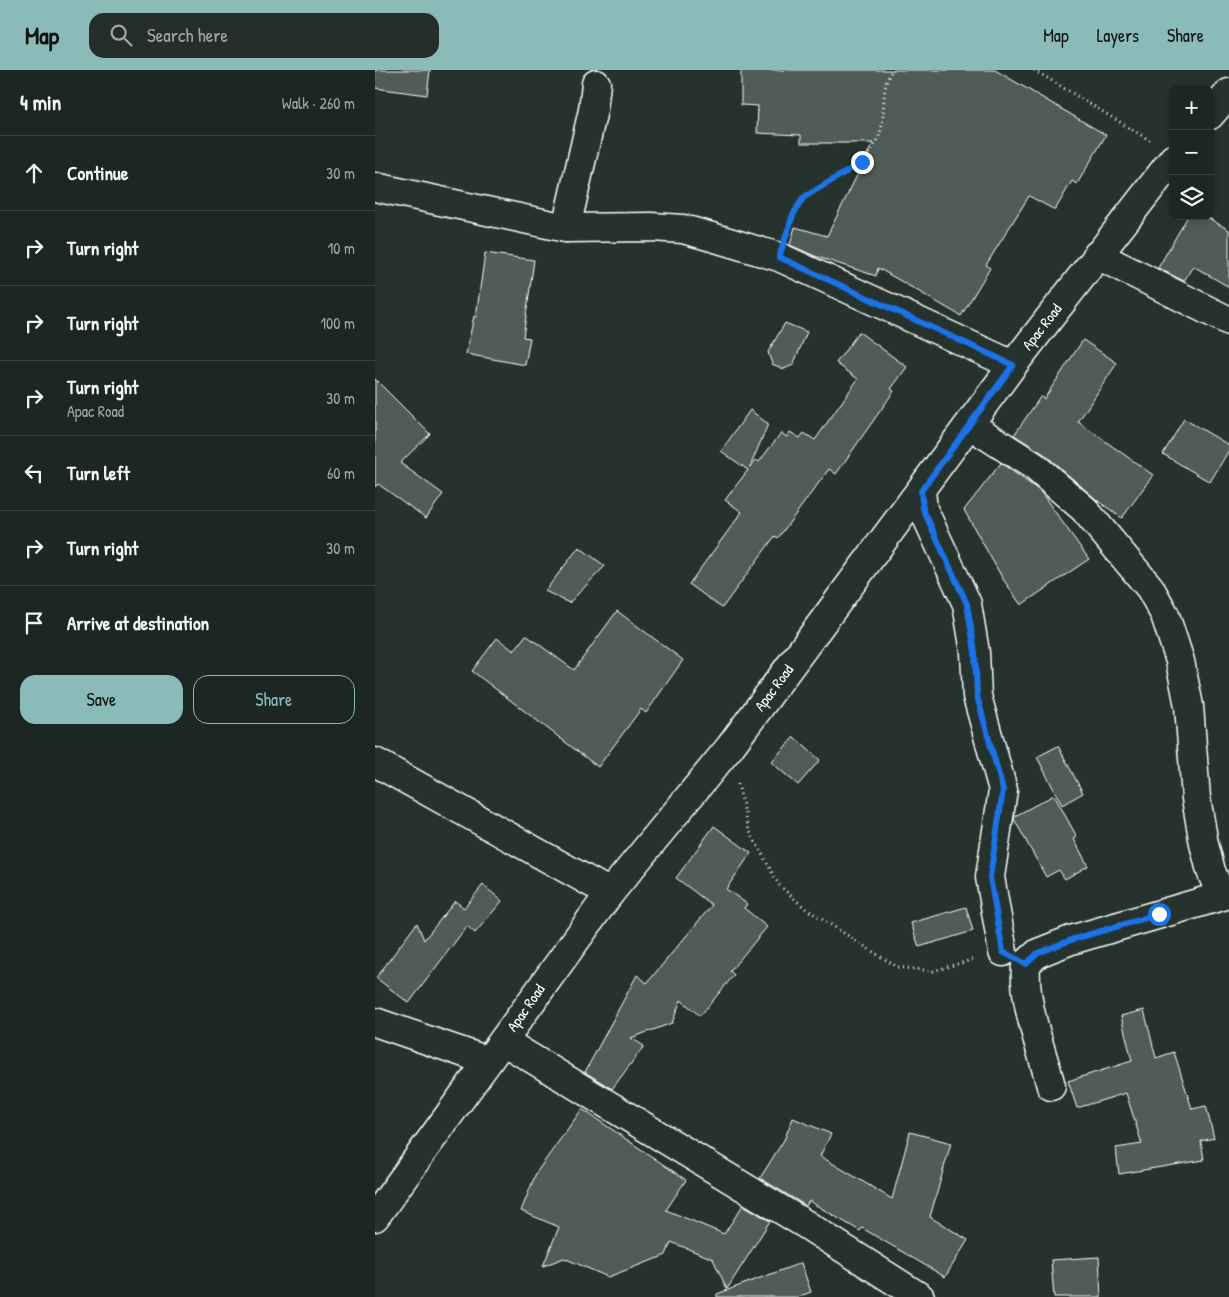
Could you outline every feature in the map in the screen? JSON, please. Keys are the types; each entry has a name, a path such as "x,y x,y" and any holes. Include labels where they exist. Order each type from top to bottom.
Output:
{"street":[{"path":"566,228 593,110 597,84"},
{"path":"1214,110 1229,93"},
{"name":"Apac Road","path":"375,1217 610,893 730,747 1013,365 1097,255 1165,152"},
{"path":"375,187 566,228 683,229 779,257 1013,365"},
{"path":"1097,255 1229,321"},
{"path":"970,424 1033,466 1084,509 1150,588 1165,615 1180,661 1189,706 1196,798 1204,844 1225,895 1071,940 1038,953 1026,964 1025,981 1029,1005 1051,1086"},
{"path":"921,491 923,509 967,604 975,652 977,696 1003,790 990,877 1003,952"},
{"path":"375,762 610,893"},
{"path":"375,1022 496,1051 805,1224 920,1297"}],"path":[{"path":"779,257 793,215 803,198 862,162 877,142 884,118 883,95 887,79 892,70"},
{"path":"1034,70 1165,152"},
{"path":"730,747 749,830 779,885 806,910 897,967 933,971 1003,952"}],"building":[{"path":"375,70 430,70 427,95 375,88"},
{"path":"741,70 995,70 1106,135 1077,184 1072,181 1055,210 1029,196 986,265 990,268 961,316 878,268 876,276 815,256 790,245 795,227 827,236 873,143 801,143 801,135 757,133 758,106 741,105"},
{"path":"1186,220 1212,220 1229,230 1229,287 1193,266 1184,281 1158,268"},
{"path":"485,253 534,260 523,337 530,338 525,365 466,354 474,316 476,317"},
{"path":"785,323 807,332 793,365 784,369 772,364 768,352"},
{"path":"859,332 907,367 891,389 894,391 836,474 829,469 778,538 775,536 722,608 689,584 742,512 725,500 748,470 721,451 750,410 768,424 750,467 756,460 759,462 781,433 787,437 790,432 800,438 804,433 815,440 858,379 836,363"},
{"path":"1083,340 1117,363 1078,422 1153,475 1122,518 1098,501 1044,454 1014,435 1041,396 1044,399"},
{"path":"375,379 430,434 400,463 443,494 426,518 378,484 375,487"},
{"path":"1184,419 1229,445 1229,450 1210,482 1163,454"},
{"path":"1001,463 1040,491 1089,559 1021,605 1003,579 964,510"},
{"path":"579,547 605,566 569,603 545,591"},
{"path":"617,611 683,660 646,713 641,709 598,767 472,671 497,638 514,651 526,635 574,670"},
{"path":"794,737 820,760 798,785 771,762"},
{"path":"1058,746 1083,793 1062,805 1037,757"},
{"path":"1054,795 1077,837 1074,839 1088,866 1065,879 1059,870 1046,877 1014,819 1015,816"},
{"path":"714,826 751,853 726,889 747,904 744,908 767,927 730,971 734,975 700,1016 681,1000 672,1023 631,1038 644,1046 612,1089 585,1072 637,975 647,983 712,905 676,878"},
{"path":"483,885 502,901 475,933 467,926 409,1003 376,978 417,923 424,940 455,901 464,908"},
{"path":"966,907 973,931 919,947 911,923"},
{"path":"1144,1010 1156,1058 1174,1052 1192,1109 1206,1106 1214,1138 1201,1141 1204,1160 1119,1174 1116,1148 1142,1144 1126,1093 1077,1108 1068,1081 1132,1061 1121,1016"},
{"path":"582,1109 686,1180 666,1210 724,1234 743,1205 770,1221 727,1289 713,1259 671,1242 666,1255 608,1277 564,1258 543,1266 559,1227 521,1211 536,1173"},
{"path":"793,1118 831,1134 820,1156 892,1199 910,1132 951,1143 930,1217 968,1240 945,1277 862,1228 860,1231 809,1201 806,1206 760,1178 784,1140"},
{"path":"1099,1257 1101,1297 1054,1297 1051,1260"},
{"path":"801,1263 811,1292 797,1297 717,1297 717,1294"}],"route":[{"path":"862,162 803,198 793,215 779,257 1013,365 921,491 923,509 967,604 975,652 977,696 1003,790 990,877 1003,952 1026,964 1038,953 1071,940 1159,914"}]}
